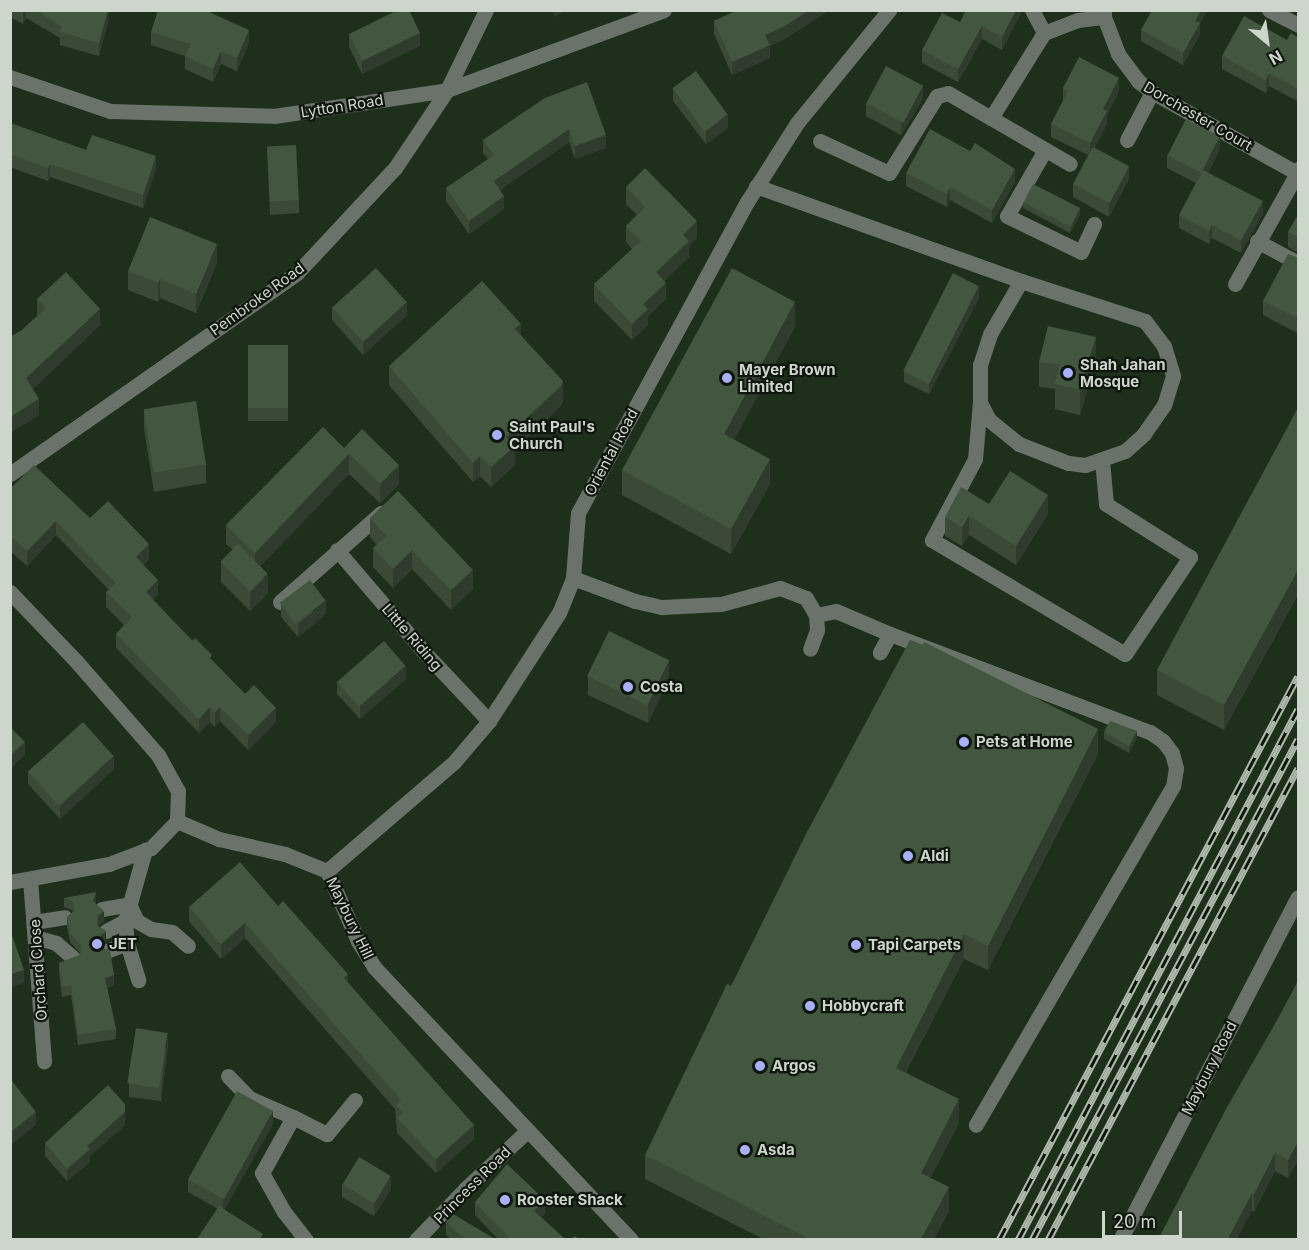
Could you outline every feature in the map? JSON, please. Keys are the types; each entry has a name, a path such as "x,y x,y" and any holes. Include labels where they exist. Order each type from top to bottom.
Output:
{"street":[{"name":"Pembroke Road","path":"10,474 297,273 395,168 447,90 486,10"},
{"name":"Lytton Road","path":"10,76 110,111 274,116 447,90 664,10"},
{"name":"Oriental Road","path":"327,872 454,762 489,722 559,613 573,578 578,513 756,186 797,123 888,10"},
{"path":"1032,10 1044,33"},
{"path":"1269,10 1299,25"},
{"path":"991,118 1044,33 1078,20 1104,14"},
{"name":"Dorchester Court","path":"1104,14 1110,37 1127,69 1152,92 1298,171 1235,284"},
{"path":"1127,140 1152,92"},
{"path":"820,141 889,173 937,96 948,93 1070,164"},
{"path":"1045,150 1007,216 1080,252 1094,224"},
{"path":"756,186 1021,280 1145,321 1164,346 1173,376 1164,405 1144,434 1125,451 1085,465 1068,463 1019,444 989,420 980,402"},
{"path":"1257,242 1299,263"},
{"path":"1021,280 990,334 980,365 980,402 975,459 932,540 1125,654 1190,557 1106,504 1102,460"},
{"path":"280,602 381,513"},
{"name":"Little Riding","path":"337,550 424,652 489,722"},
{"path":"573,578 635,601 662,607 721,604 780,588 806,598 816,615 817,630 810,649"},
{"path":"10,592 76,661 158,755 178,790 177,821 151,848 109,864 10,882"},
{"path":"816,615 836,611 890,634 1150,732 1163,741 1172,753 1176,768 1173,786 976,1125"},
{"path":"880,652 890,634"},
{"name":"Maybury Hill","path":"177,821 219,839 285,854 327,872 358,941 374,967 631,1239"},
{"path":"138,980 127,943 125,921 145,850"},
{"name":"Orchard Close","path":"30,879 44,1062"},
{"name":"Maybury Road","path":"1120,1239 1299,897"},
{"path":"102,909 129,904"},
{"path":"129,904 137,921 151,928 172,932 188,946"},
{"path":"35,930 65,917"},
{"path":"106,931 125,921"},
{"path":"35,930 63,941 72,958"},
{"path":"109,950 127,943"},
{"path":"228,1076 249,1098 327,1134 355,1100"},
{"path":"294,1117 262,1173 272,1194 306,1239"},
{"name":"Princess Road","path":"416,1239 527,1131"}],"building":[{"path":"36,10 108,10 99,43 60,32 61,26"},
{"path":"158,10 209,10 249,30 237,58 221,51 213,69 185,56 191,44 151,32"},
{"path":"398,10 409,10 420,33 362,61 349,34"},
{"path":"738,10 810,10 765,35 770,45 732,62 714,21"},
{"path":"966,10 1016,10 1002,37 982,26 958,69 922,50 942,13 960,22"},
{"path":"1152,10 1201,10 1195,21 1200,23 1183,53 1141,30"},
{"path":"1244,16 1287,40 1291,33 1299,38 1299,89 1269,73 1266,80 1222,56"},
{"path":"1079,57 1119,78 1103,109 1107,111 1090,143 1051,124 1068,91 1063,88"},
{"path":"886,66 923,86 903,123 866,103"},
{"path":"696,71 728,115 704,132 673,88"},
{"path":"587,82 606,135 575,146 569,129 494,181 504,196 469,221 446,188 494,155 483,140 545,98"},
{"path":"1186,119 1220,136 1201,173 1167,156"},
{"path":"10,123 86,150 92,135 156,156 143,195 50,164 48,168 10,154"},
{"path":"930,129 970,151 975,143 1015,169 992,210 950,187 947,194 906,173"},
{"path":"296,145 299,200 270,201 267,147"},
{"path":"1093,147 1129,166 1109,203 1073,184"},
{"path":"645,168 697,221 683,235 689,241 656,272 666,283 643,304 648,309 632,324 594,284 641,241 626,226 645,207 626,187"},
{"path":"1203,170 1263,201 1241,240 1212,225 1209,231 1179,215"},
{"path":"1033,184 1080,208 1071,227 1023,203"},
{"path":"1299,213 1299,238 1288,232"},
{"path":"150,217 217,244 196,294 160,279 158,283 128,271"},
{"path":"1288,254 1299,258 1299,319 1263,301"},
{"path":"376,268 407,302 363,342 332,307"},
{"name":"Mayer Brown Limited","path":"732,268 795,302 724,434 770,459 731,529 622,470"},
{"path":"66,272 100,309 26,378 39,399 10,417 10,337 22,330 46,308 37,299"},
{"path":"953,273 979,286 929,384 903,371"},
{"path":"482,281 521,324 515,329 563,381 561,386 506,437 515,446 491,467 480,456 473,463 389,366"},
{"path":"1048,326 1096,337 1080,390 1055,384 1060,365 1039,362"},
{"path":"248,345 288,345 288,408 248,408"},
{"path":"196,401 206,464 154,473 144,409"},
{"path":"1299,406 1299,568 1224,705 1157,670"},
{"path":"323,427 344,448 362,429 399,465 380,484 349,454 255,553 226,525"},
{"path":"34,465 90,518 108,501 149,544 136,557 158,580 146,592 192,641 195,638 212,655 210,658 245,694 254,685 276,708 248,735 220,707 215,712 210,707 199,719 116,634 132,617 106,592 116,583 56,521 27,551 10,536 10,489"},
{"path":"1010,471 1048,495 1016,546 969,516 962,527 945,517 961,487 989,504"},
{"path":"398,491 473,570 451,590 412,550 393,569 373,548 386,536 370,518"},
{"path":"238,544 268,574 250,591 220,562"},
{"path":"310,580 326,601 295,624 280,603"},
{"path":"609,631 669,660 647,705 587,676"},
{"path":"910,640 923,645 924,642 1098,729 988,946 964,934 896,1068 959,1099 921,1173 949,1187 921,1239 810,1239 645,1155 727,984 731,986 807,832"},
{"path":"384,641 406,666 359,707 337,682"},
{"path":"1110,721 1137,731 1129,746 1104,732"},
{"path":"83,722 114,756 59,806 28,772"},
{"path":"10,727 25,742 10,756"},
{"path":"240,862 278,906 283,901 348,974 344,978 474,1125 436,1159 397,1118 403,1113 395,1105 401,1100 245,923 221,944 189,907"},
{"path":"96,892 93,901 104,911 98,916 97,925 106,931 101,935 100,943 103,948 110,950 114,975 105,978 116,1029 78,1035 71,985 62,987 59,963 80,955 82,946 70,933 67,917 74,911 74,905 72,901 64,898"},
{"path":"10,929 24,970 10,975"},
{"path":"1299,979 1299,1140 1288,1160 1275,1153 1228,1239 1155,1239 1157,1234 1160,1236 1226,1109"},
{"path":"136,1028 168,1033 159,1088 127,1083"},
{"path":"10,1076 36,1112 11,1132"},
{"path":"108,1085 125,1104 125,1112 87,1146 90,1149 67,1169 45,1143"},
{"path":"237,1091 273,1111 224,1199 188,1179"},
{"path":"359,1157 391,1176 374,1203 343,1184"},
{"path":"507,1164 545,1200 534,1211 565,1239 510,1239 475,1202"},
{"path":"219,1206 263,1234 260,1239 197,1239"},
{"path":"453,1214 495,1239 465,1239 446,1222"}],"railway":[{"path":"999,1240 1298,676"},
{"path":"1018,1240 1298,709"},
{"path":"1032,1240 1298,739"},
{"path":"1048,1240 1298,768"}],"place":[{"name":"Shah Jahan Mosque","path":"1068,373"},
{"name":"Mayer Brown Limited","path":"727,378"},
{"name":"Saint Paul's Church","path":"497,435"},
{"name":"Costa","path":"628,687"},
{"name":"Pets at Home","path":"964,742"},
{"name":"Aldi","path":"908,856"},
{"name":"JET","path":"97,944"},
{"name":"Tapi Carpets","path":"856,945"},
{"name":"Hobbycraft","path":"810,1006"},
{"name":"Argos","path":"760,1066"},
{"name":"Asda","path":"745,1150"},
{"name":"Rooster Shack","path":"505,1200"}]}
